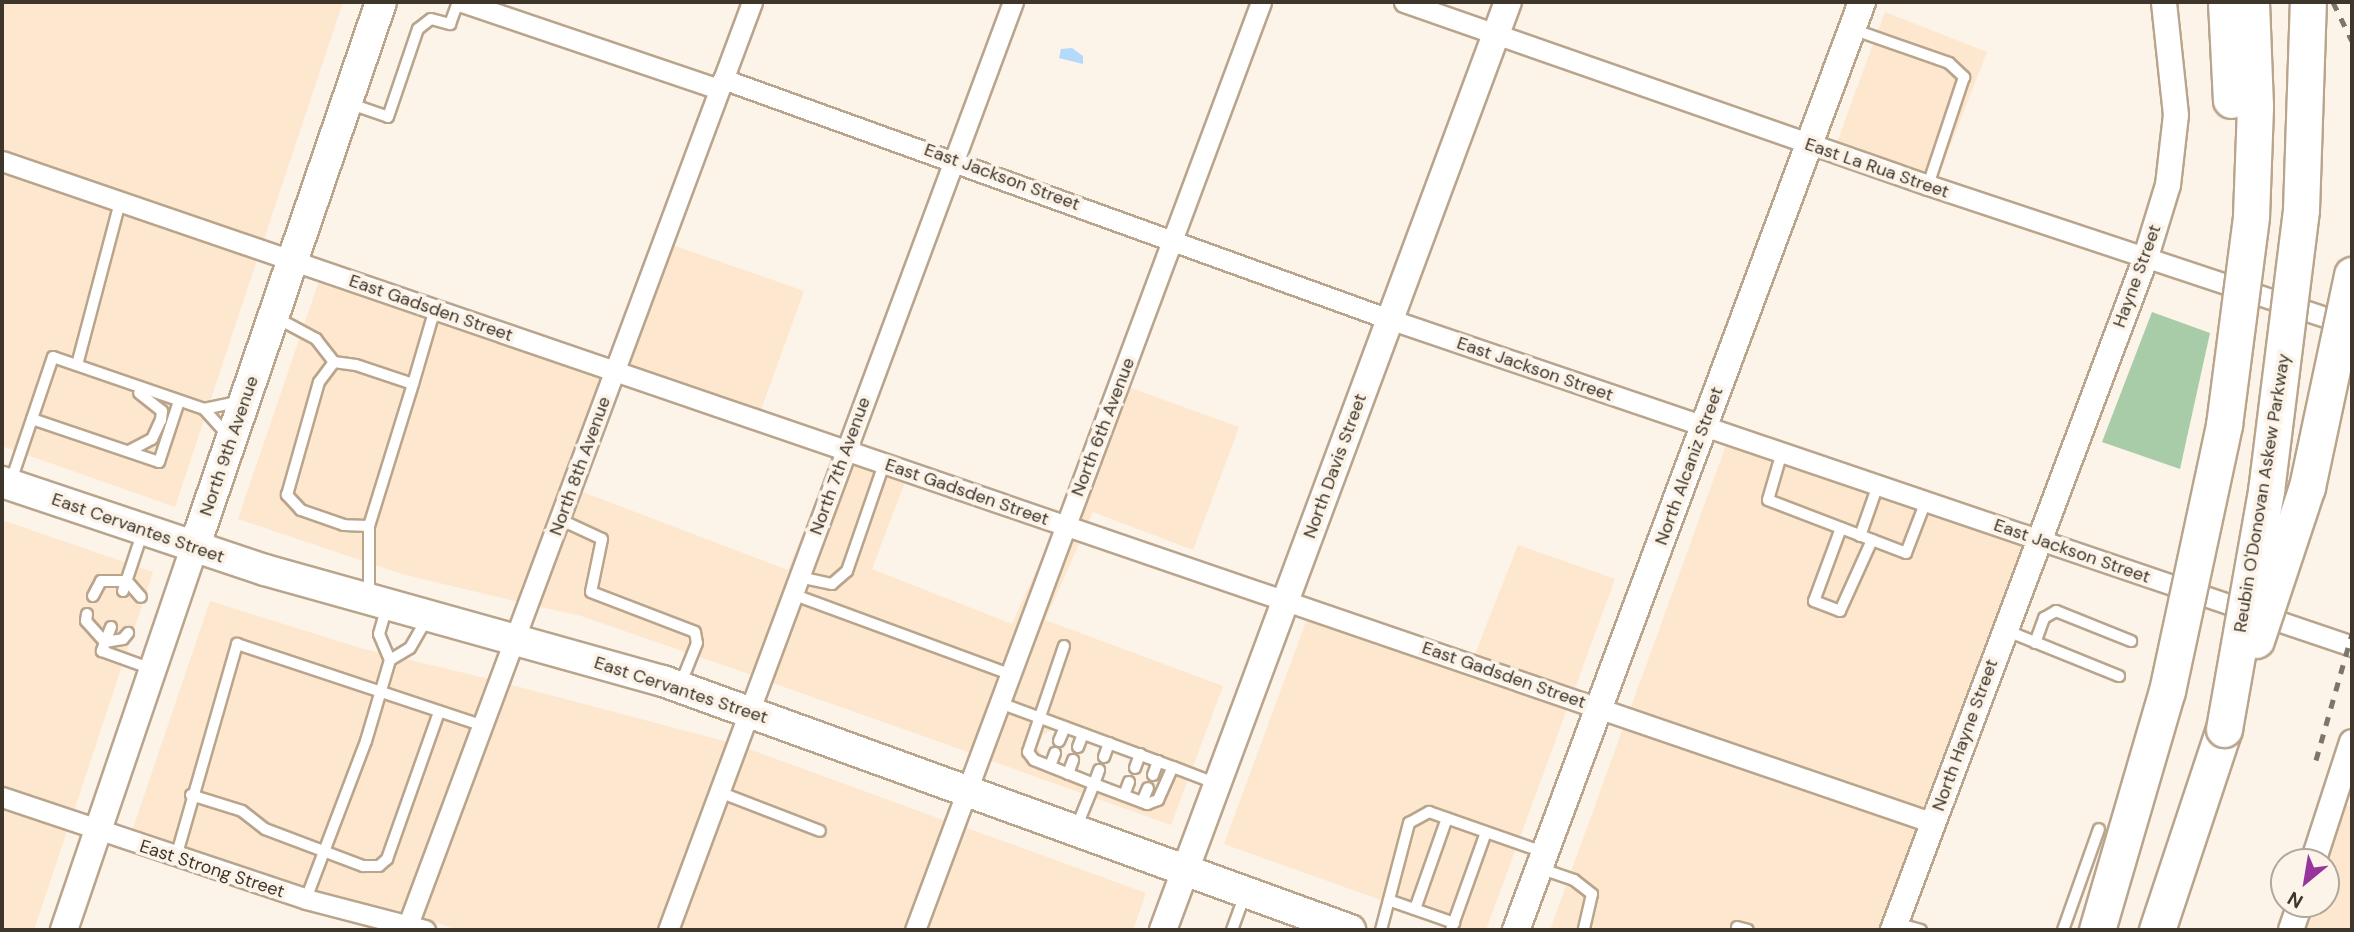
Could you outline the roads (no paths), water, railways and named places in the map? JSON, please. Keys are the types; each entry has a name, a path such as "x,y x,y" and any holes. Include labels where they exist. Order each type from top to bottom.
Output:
{"highway":[{"path":"2224,425 2224,321 2232,152 2226,2"},
{"path":"2097,930 2167,691 2224,425 2251,216 2255,106 2251,2"},
{"name":"Reubin O'Donovan Askew Parkway","path":"2157,930 2224,729 2266,491 2301,211 2308,2"},
{"path":"2224,729 2307,487 2352,275"}],"main road":[{"name":"North 9th Avenue","path":"64,930 381,2"},
{"name":"North Davis Street","path":"1163,930 1508,2"},
{"name":"North Alcaniz Street","path":"1516,930 1862,2"},
{"name":"East Cervantes Street","path":"6,484 194,548 679,687 1184,874 1350,930"}],"street":[{"name":"East Jackson Street","path":"460,2 954,159 1389,319 2352,646"},
{"name":"North 8th Avenue","path":"414,928 559,519 752,2"},
{"name":"North 7th Avenue","path":"668,930 1013,2"},
{"name":"North 6th Avenue","path":"915,930 1261,2"},
{"name":"East La Rua Street","path":"1404,2 1928,186 2352,327"},
{"name":"Hayne Street","path":"2038,539 2145,260 2168,185 2176,136 2164,2"},
{"name":"East Gadsden Street","path":"2,161 1933,823"},
{"name":"North Hayne Street","path":"1894,926 2038,539"},
{"path":"2318,848 2352,742"},
{"name":"East Strong Street","path":"2,797 176,858 306,899 414,928"}],"lane":[{"path":"347,103 388,117 418,29 431,19 450,24 460,2"},
{"path":"1852,29 1949,63 1964,77 1928,186"},
{"path":"77,365 112,242 110,228 120,202"},
{"path":"306,899 390,660 379,634 369,526 435,309"},
{"path":"274,317 316,338 334,362 356,365 413,384"},
{"path":"6,484 53,357 204,409 245,400"},
{"path":"334,362 319,382 287,495 300,510 344,525 369,526"},
{"path":"109,376 149,397 162,411 152,439 129,452"},
{"path":"32,419 159,462 179,401"},
{"path":"204,409 231,440"},
{"path":"1782,452 1768,500 1906,553 1926,501"},
{"path":"796,586 832,584 847,571 884,464"},
{"path":"1860,536 1878,485"},
{"path":"559,519 597,534 604,544 591,592 695,632 697,643 679,687"},
{"path":"1841,528 1814,601 1840,611 1872,540"},
{"path":"123,591 143,531"},
{"path":"93,596 101,580 127,580"},
{"path":"127,580 141,597"},
{"path":"796,586 1010,674"},
{"path":"2035,643 2044,618 2056,611 2131,641"},
{"path":"87,614 86,621 105,642"},
{"path":"390,660 410,648 428,616"},
{"path":"111,627 102,651 153,669"},
{"path":"2004,630 2119,676"},
{"path":"105,642 123,639 128,633"},
{"path":"176,858 191,795 237,644 380,694 484,726"},
{"path":"1064,646 1028,752 1068,774 1142,802 1158,800 1173,766"},
{"path":"1000,703 1217,784"},
{"path":"191,795 242,810 265,829 363,866 379,866 387,859 439,712"},
{"path":"1059,741 1065,727"},
{"path":"1077,747 1083,734"},
{"path":"1104,757 1109,743"},
{"path":"1050,766 1055,753"},
{"path":"1135,768 1140,754"},
{"path":"1068,774 1073,760"},
{"path":"1153,775 1158,761"},
{"path":"1074,833 1099,770"},
{"path":"1124,795 1129,782"},
{"path":"1142,802 1148,788"},
{"path":"719,792 820,831"},
{"path":"1381,930 1391,901 1391,878 1409,823 1429,812 1486,832 1542,860 1574,880 1592,894 1584,930"},
{"path":"1415,909 1447,818"},
{"path":"2063,930 2099,829"},
{"path":"1391,901 1452,927 1486,832"},
{"path":"1232,930 1245,895"},
{"path":"1894,926 1921,930"},
{"path":"1737,927 1748,930"}],"water":[{"path":"1072,48 1083,56 1083,64 1059,58 1061,49"}],"railway":[{"path":"2333,2 2352,41"},
{"path":"2316,760 2352,634"}]}
